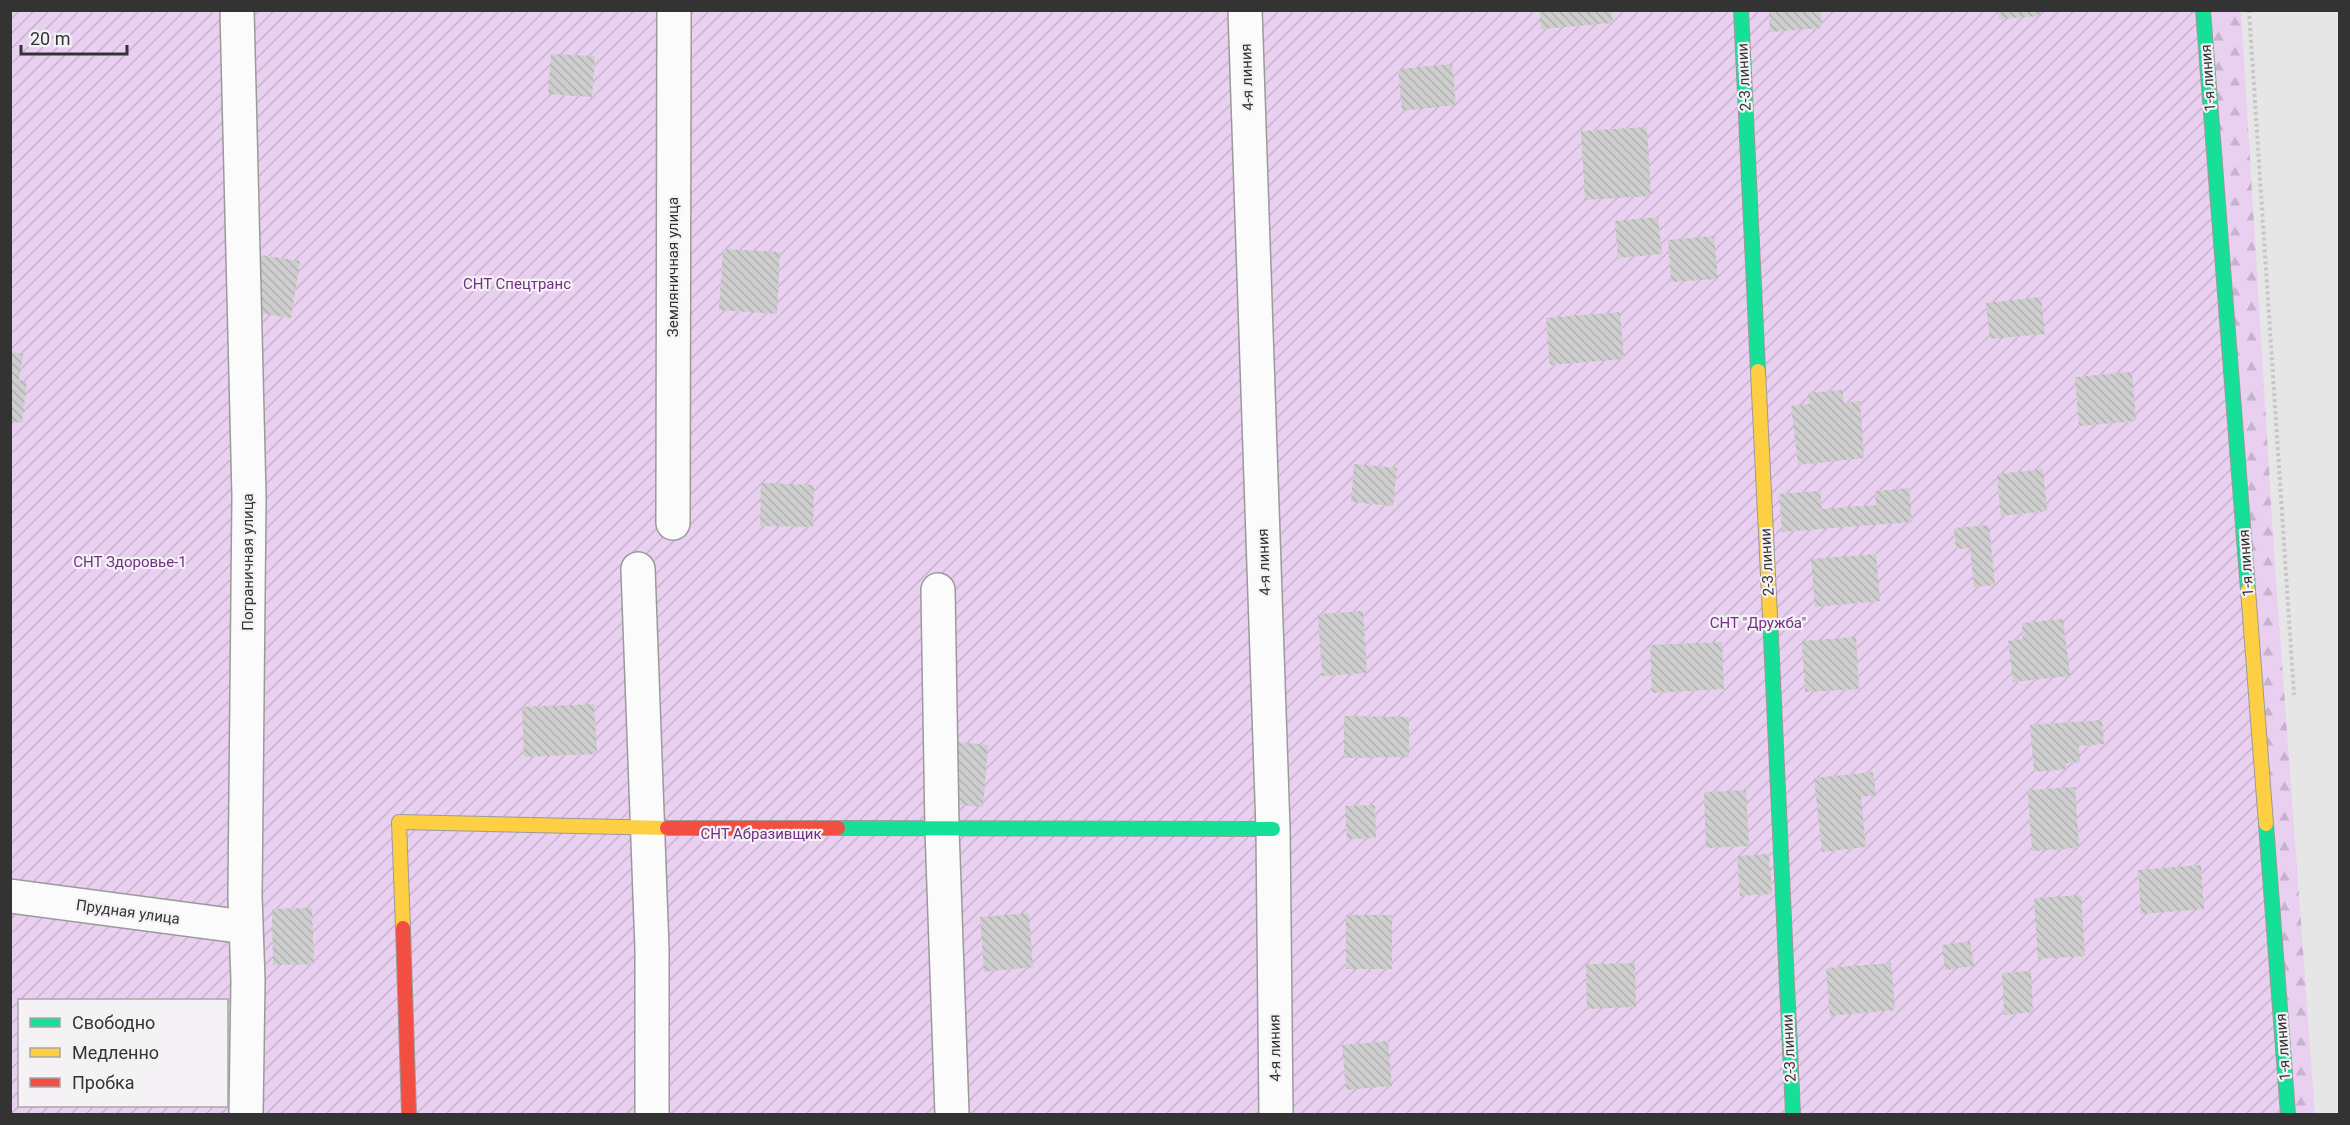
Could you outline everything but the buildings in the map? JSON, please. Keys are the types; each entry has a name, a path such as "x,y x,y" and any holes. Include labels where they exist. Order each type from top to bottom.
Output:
{"street":[{"name":"Пограничная улица","path":"237,10 249,496 246,1114"},
{"name":"Земляничная улица","path":"673,523 674,10"},
{"name":"4-я линия","path":"1245,10 1273,829 1276,1114"},
{"name":"2-3 линии","path":"1741,10 1792,1114"},
{"name":"1-я линия","path":"2203,10 2288,1114"},
{"path":"638,569 652,949 652,1114"},
{"path":"938,590 942,829 952,1114"},
{"path":"409,1114 399,822 646,828 1273,829"},
{"name":"Прудная улица","path":"10,896 246,927"}],"path":[{"path":"2249,10 2294,699"}],"green space":[{"path":"10,11 2203,11 2288,1114 11,1114"},
{"path":"2203,11 2241,11 2275,567 2315,1114 2288,1114"}],"traffic: fast":[{"path":"1741,10 1758,371"},
{"path":"2203,10 2248,590"},
{"path":"1770,616 1793,1114"},
{"path":"2266,824 2288,1114"},
{"path":"838,828 1273,829"}],"traffic: slow":[{"path":"1758,371 1770,616"},
{"path":"2248,590 2266,824"},
{"path":"403,928 399,822 667,828"}],"traffic: jam":[{"path":"667,828 838,828"},
{"path":"403,928 409,1114"}],"park label":[{"name":"СНТ Спецтранс","path":"517,284"},
{"name":"СНТ Здоровье-1","path":"130,562"},
{"name":"СНТ \"Дружба\"","path":"1758,623"},
{"name":"СНТ Абразивщик","path":"761,834"}]}
